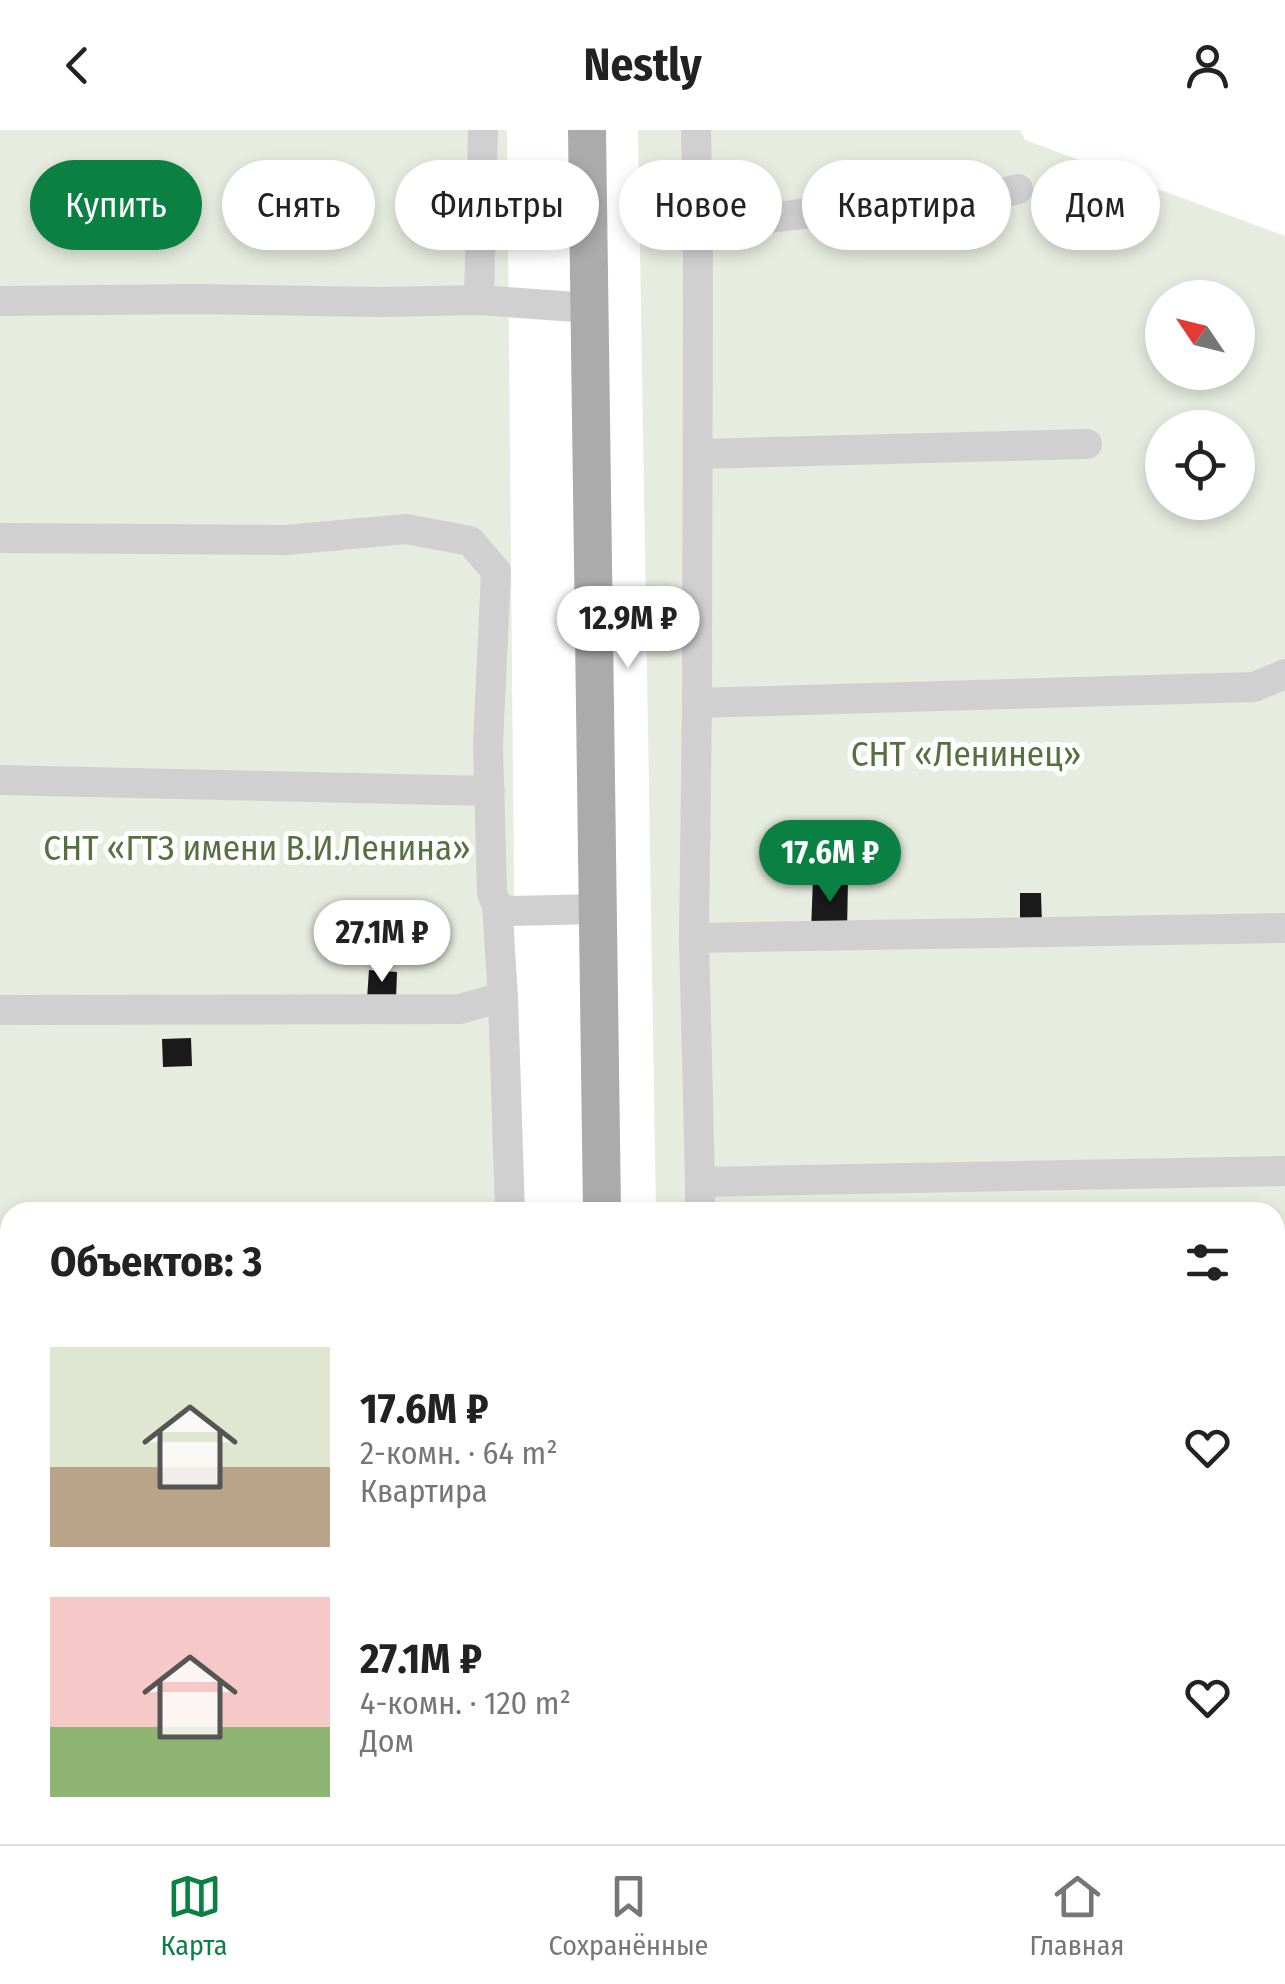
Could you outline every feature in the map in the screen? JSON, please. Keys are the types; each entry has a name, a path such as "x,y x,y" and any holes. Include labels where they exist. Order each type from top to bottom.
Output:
{"main road":[{"path":"587,130 602,1202"}],"lane":[{"path":"479,300 483,130"},
{"path":"696,130 697,160"},
{"path":"782,216 809,213 875,226 1018,189"},
{"path":"698,250 694,938 700,1198 1285,1171"},
{"path":"0,301 479,300 589,308"},
{"path":"698,454 1086,444"},
{"path":"0,538 286,540 406,529 470,541 496,571 488,745 492,894 497,906 510,1202"},
{"path":"697,703 1254,687 1285,674"},
{"path":"0,780 490,791"},
{"path":"497,906 509,911 598,909"},
{"path":"694,938 1285,928"},
{"path":"0,1010 460,1008 502,997"}],"green space":[{"name":"СНТ «ГТЗ имени В.И.Ленина»","path":"0,130 507,130 507,160 395,160 395,250 508,250 517,1202 0,1202"},
{"name":"СНТ «Ленинец»","path":"638,130 1020,130 1025,140 1079,160 1031,160 1031,250 1160,250 1160,190 1285,236 1285,1202 656,1202 640,250 782,250 782,160 638,160"}],"building":[{"path":"813,878 848,879 847,932 811,931"},
{"path":"1020,893 1041,893 1042,925 1020,925"},
{"path":"369,970 397,972 396,1000 367,999"},
{"path":"191,1038 192,1066 163,1067 162,1039"}]}
